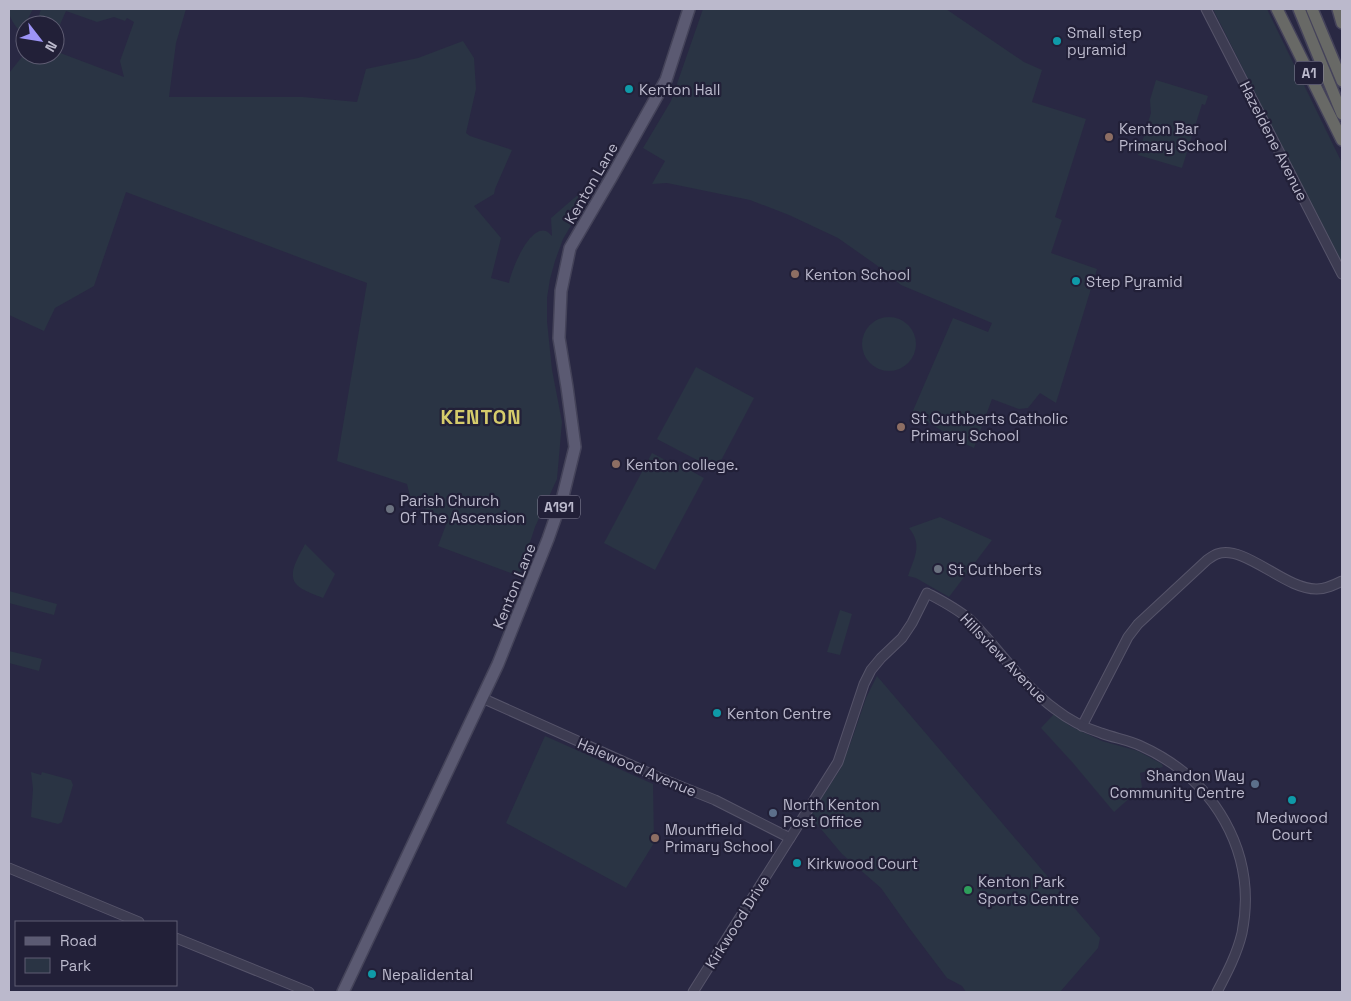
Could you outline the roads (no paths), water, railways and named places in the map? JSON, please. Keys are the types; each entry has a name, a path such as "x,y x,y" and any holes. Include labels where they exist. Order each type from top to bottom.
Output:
{"highway":[{"name":"A1","path":"1277,9 1342,140"},
{"name":"A1","path":"1299,9 1342,114"},
{"name":"A1","path":"1312,9 1342,81"},
{"path":"1338,9 1342,23"}],"main road":[{"name":"Kenton Lane","path":"343,992 498,664 548,539 563,496 575,447 568,387 559,338 561,291 570,248 666,80 689,9"}],"street":[{"name":"Hazeldene Avenue","path":"1206,9 1342,274"},
{"path":"1082,726 1128,637 1138,624 1207,560 1218,553 1231,553 1245,557 1286,580 1306,588 1318,589 1342,581"},
{"name":"Hillsview Avenue","path":"927,593 952,606 970,620 1053,708 1082,726 1140,745 1178,767 1207,794 1226,824 1238,849 1245,904 1242,934 1233,961 1217,992"},
{"name":"Kirkwood Drive","path":"693,992 838,762 860,692 875,664 902,638 912,624 927,593"},
{"name":"Halewood Avenue","path":"482,698 660,778 715,800 790,838"},
{"path":"9,868 137,921"},
{"path":"178,939 309,992"}],"place":[{"name":"Small step pyramid","path":"1057,41"},
{"name":"Kenton Hall","path":"629,89"},
{"name":"Kenton Bar Primary School","path":"1109,137"},
{"name":"Kenton School","path":"795,274"},
{"name":"Step Pyramid","path":"1076,281"},
{"name":"St Cuthberts Catholic Primary School","path":"901,427"},
{"name":"Kenton college.","path":"616,464"},
{"name":"Parish Church Of The Ascension","path":"390,509"},
{"name":"St Cuthberts","path":"938,569"},
{"name":"Kenton Centre","path":"717,713"},
{"name":"Shandon Way Community Centre","path":"1255,784"},
{"name":"Medwood Court","path":"1292,800"},
{"name":"North Kenton Post Office","path":"773,813"},
{"name":"Mountfield Primary School","path":"655,838"},
{"name":"Kirkwood Court","path":"797,863"},
{"name":"Kenton Park Sports Centre","path":"968,890"},
{"name":"Nepalidental","path":"372,974"}],"district":[{"name":"KENTON","path":"481,417"}]}
